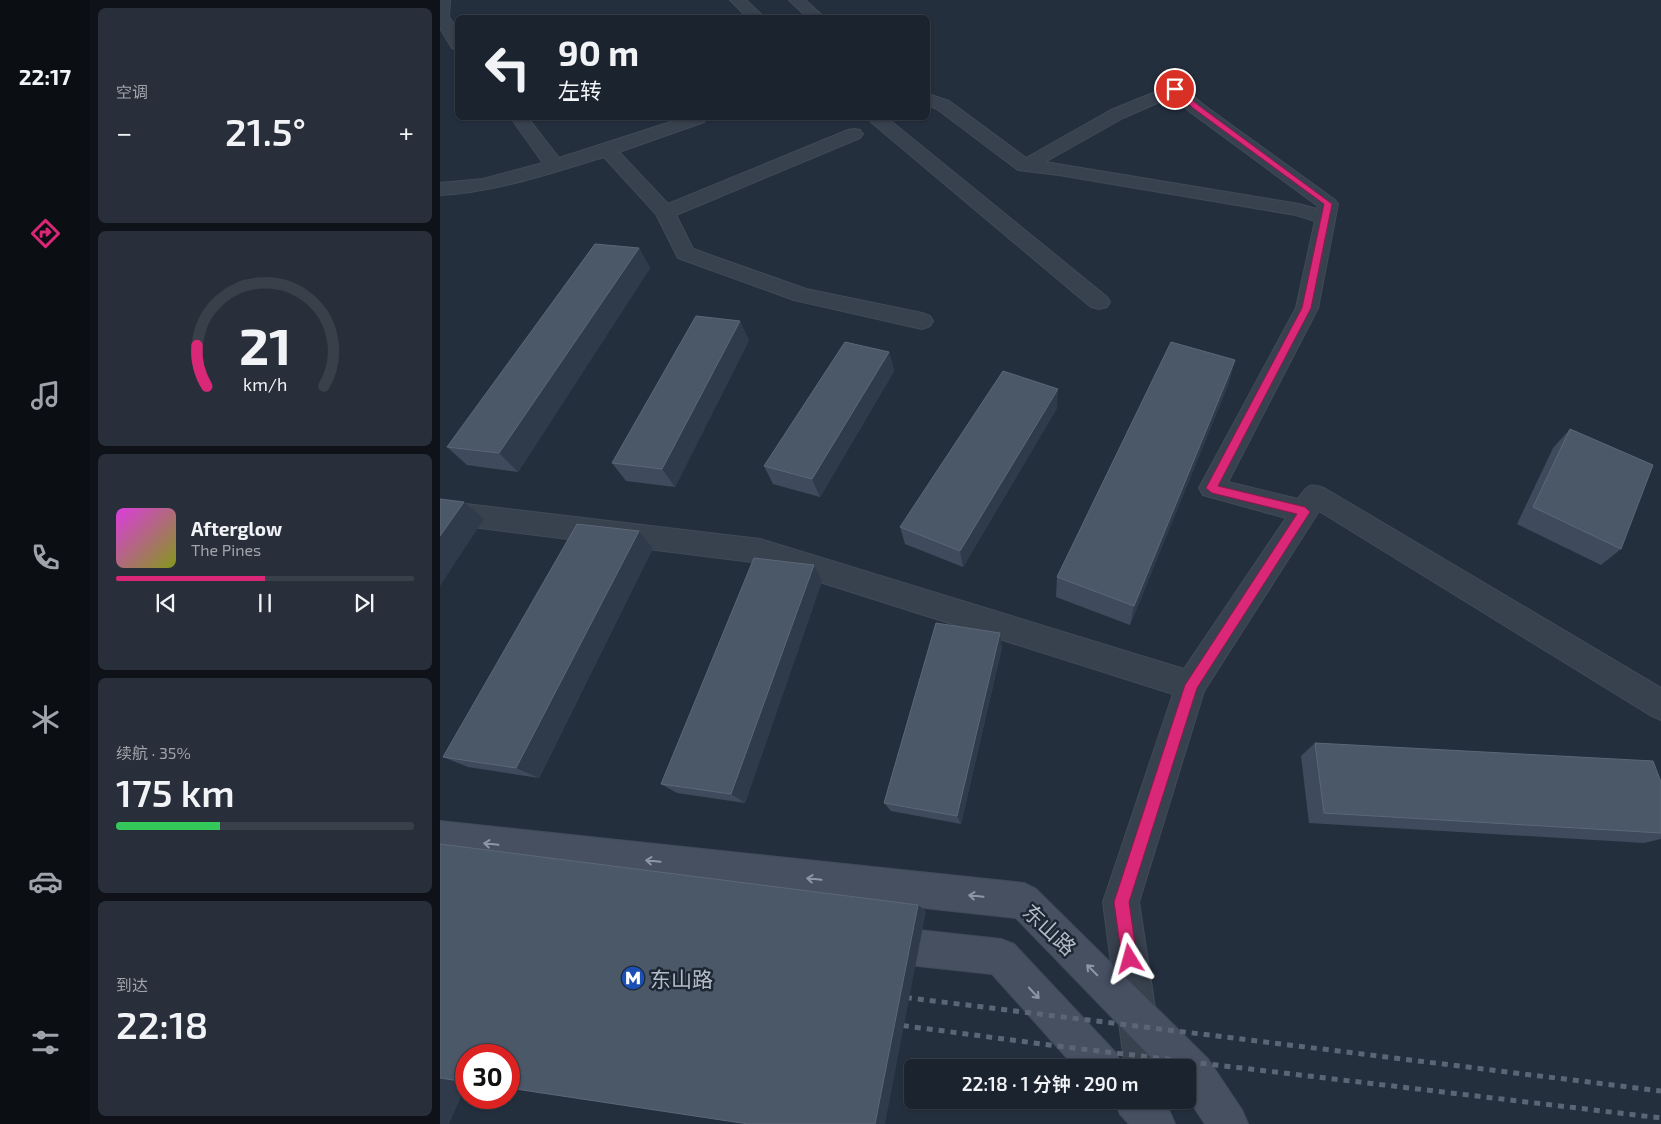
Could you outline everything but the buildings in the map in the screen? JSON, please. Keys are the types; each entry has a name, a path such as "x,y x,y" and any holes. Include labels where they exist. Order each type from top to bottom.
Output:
{"main road":[{"name":"东山路","path":"440,838 1024,901 1194,1073 1228,1124"},
{"path":"853,941 1001,957 1095,1059"}],"street":[{"path":"442,0 441,17 455,40"},
{"path":"737,0 754,15"},
{"path":"796,0 814,15"},
{"path":"1025,166 1117,114 1175,89 1195,106 1328,204 1307,308 1212,488 1305,512"},
{"path":"930,100 943,105 1025,166 1058,169 1299,210 1325,218"},
{"path":"521,120 550,158 553,166"},
{"path":"440,189 456,189 553,166 692,120"},
{"path":"879,120 1099,302"},
{"path":"665,212 854,134"},
{"path":"607,149 665,212 685,253 802,295 922,321"},
{"path":"1144,1059 1122,902 1191,685 1315,495 1661,705"},
{"path":"440,512 760,551 1191,685"}],"railway":[{"path":"894,996 1661,1091"},
{"path":"891,1024 1057,1046 1661,1118"}],"place":[{"name":"东山路","path":"633,978"}],"route":[{"path":"1130,959 1122,902 1191,685 1305,512 1212,488 1307,308 1328,204 1195,106 1175,89"}]}
